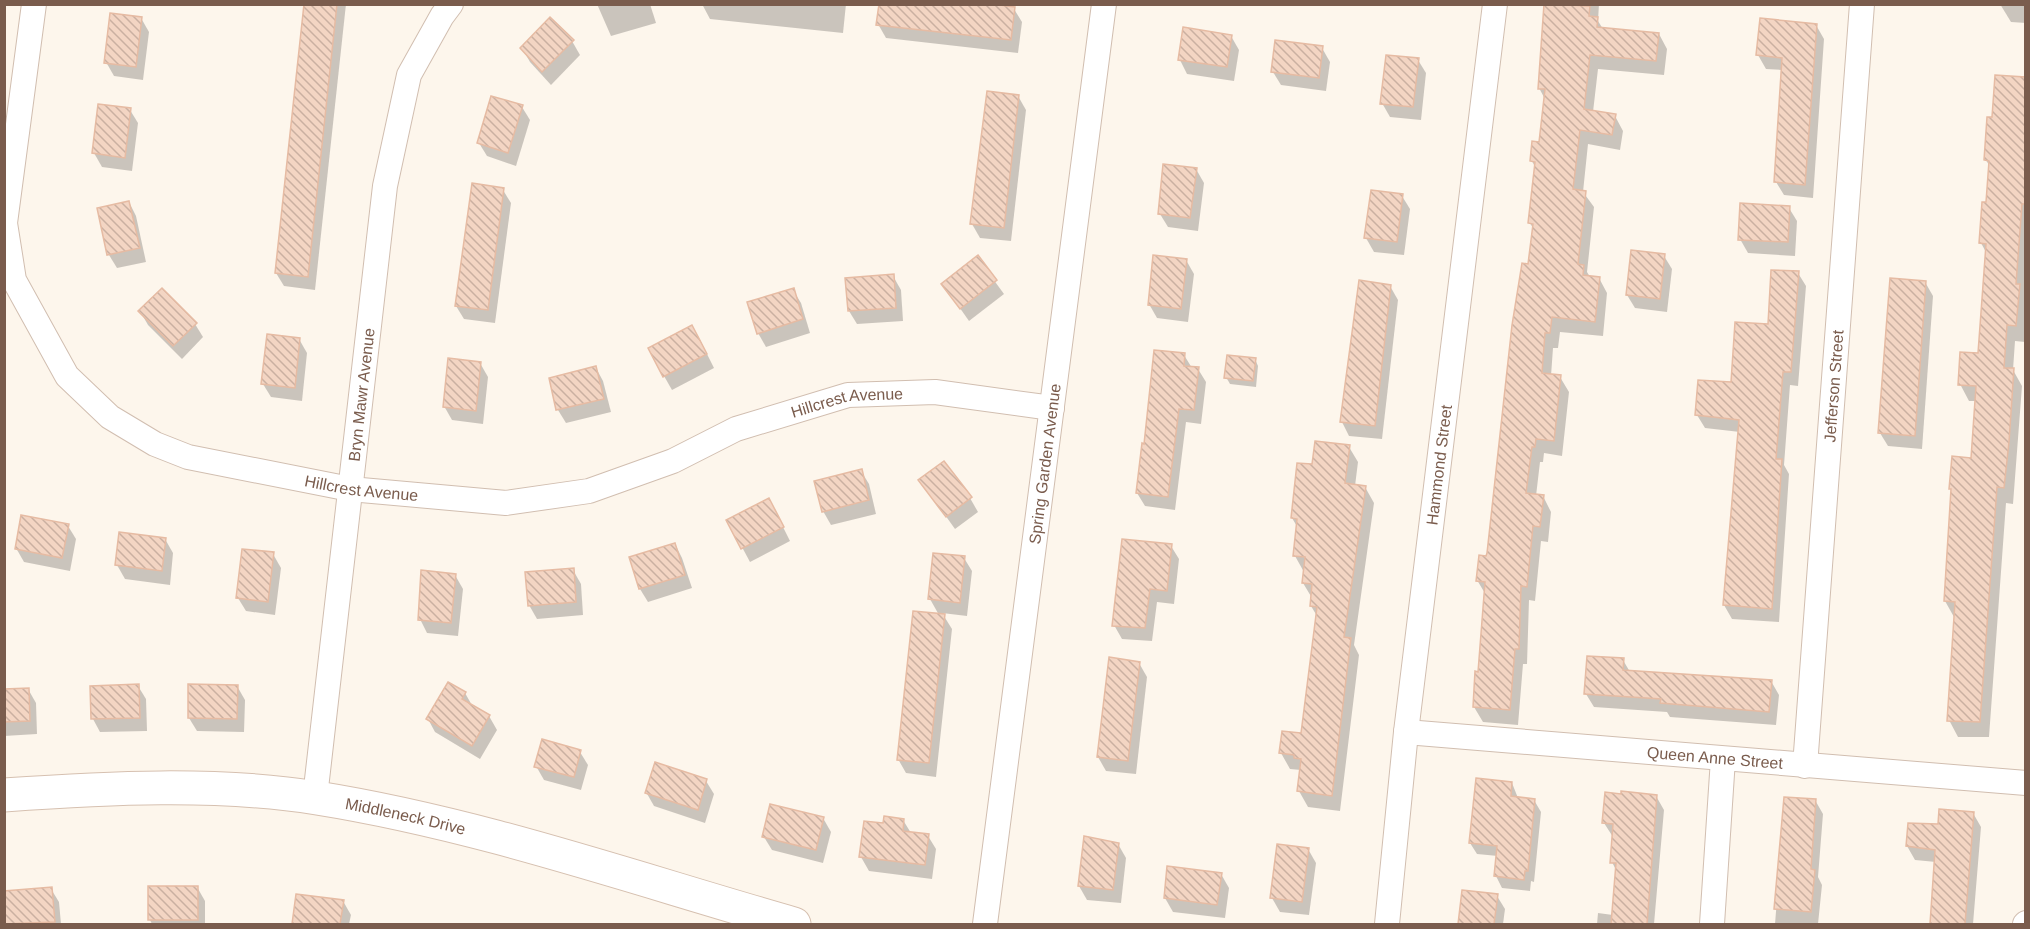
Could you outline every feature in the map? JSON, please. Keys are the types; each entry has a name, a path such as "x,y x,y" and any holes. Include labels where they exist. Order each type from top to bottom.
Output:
{"street":[{"name":"Hillcrest Avenue","path":"34,4 5,223 14,280 67,376 110,417 156,444 188,457 350,489 506,503 555,498 589,491 673,461 736,429 848,395 935,392 1052,408"},
{"name":"Bryn Mawr Avenue","path":"315,797 386,186 409,75 442,15 451,4"},
{"name":"Spring Garden Avenue","path":"985,924 1104,4"},
{"name":"Hammond Street","path":"1387,924 1406,732 1495,4"},
{"name":"Jefferson Street","path":"1805,766 1862,4"},
{"name":"Queen Anne Street","path":"1406,732 2025,783"},
{"path":"1712,924 1723,759"},
{"name":"Middleneck Drive","path":"4,795 140,788 315,797 474,831 794,924"}],"building":[{"path":"304,4 337,4 308,277 275,273"},
{"path":"879,4 992,4 1015,7 1011,40 876,25"},
{"path":"1544,4 1590,6 1589,16 1598,17 1597,27 1659,33 1656,61 1590,55 1584,109 1616,114 1612,135 1580,130 1573,189 1586,191 1578,264 1584,265 1583,275 1600,277 1595,322 1552,317 1550,333 1545,333 1542,373 1561,375 1554,441 1536,439 1535,447 1532,447 1526,493 1544,495 1540,527 1533,526 1527,587 1521,586 1519,649 1515,649 1510,710 1473,707 1485,582 1476,581 1479,555 1486,556 1487,553 1512,325 1522,263 1528,264 1533,224 1528,223 1535,162 1530,161 1532,141 1539,142 1545,89 1538,89"},
{"path":"110,13 142,17 136,67 104,63"},
{"path":"550,17 574,40 542,72 520,48"},
{"path":"1760,18 1817,24 1805,185 1774,182 1782,58 1756,55"},
{"path":"1183,27 1232,35 1227,67 1178,60"},
{"path":"1275,40 1323,46 1319,78 1271,72"},
{"path":"1386,55 1419,58 1413,107 1380,104"},
{"path":"1995,75 2025,77 2025,204 2022,204 2016,284 2020,284 2016,326 2007,325 2004,368 2014,368 2009,442 2004,488 1997,487 1980,722 1947,721 1955,602 1944,601 1951,489 1949,489 1952,456 1971,458 1976,386 1958,385 1960,352 1978,353 1986,244 1979,243 1982,202 1986,202 1989,161 1984,160 1987,117 1992,117"},
{"path":"987,91 1019,95 1004,228 970,224"},
{"path":"491,96 523,105 508,153 477,143"},
{"path":"98,104 131,108 125,158 92,153"},
{"path":"1163,164 1197,168 1190,218 1158,214"},
{"path":"472,183 504,188 488,310 455,306"},
{"path":"1371,190 1403,194 1397,242 1364,238"},
{"path":"129,201 140,248 107,255 97,208"},
{"path":"1740,203 1790,206 1788,242 1738,240"},
{"path":"1631,250 1665,254 1660,299 1626,295"},
{"path":"978,255 997,280 960,309 941,284"},
{"path":"1153,255 1187,259 1181,309 1148,305"},
{"path":"1771,270 1799,271 1791,372 1783,372 1776,459 1782,459 1772,609 1723,605 1739,420 1695,415 1698,380 1731,382 1735,322 1768,324"},
{"path":"894,274 896,308 848,311 845,278"},
{"path":"1890,278 1926,281 1915,436 1878,433"},
{"path":"1359,280 1391,285 1375,426 1340,422"},
{"path":"162,288 197,323 173,346 138,311"},
{"path":"794,288 803,319 757,334 747,302"},
{"path":"692,325 707,354 663,377 648,348"},
{"path":"267,334 300,338 295,388 261,384"},
{"path":"1154,350 1185,353 1184,366 1199,367 1194,410 1179,409 1168,497 1136,493 1142,443 1144,444"},
{"path":"1227,355 1256,358 1253,381 1224,378"},
{"path":"448,358 481,362 476,411 443,407"},
{"path":"596,366 604,399 556,410 549,378"},
{"path":"1315,441 1350,445 1345,483 1366,486 1344,637 1351,638 1332,796 1297,791 1301,759 1294,758 1294,755 1279,753 1282,731 1301,733 1317,607 1310,606 1312,584 1302,583 1305,557 1293,556 1297,519 1291,518 1297,463 1312,464"},
{"path":"944,461 972,497 946,517 918,480"},
{"path":"862,469 869,500 822,512 814,481"},
{"path":"769,498 784,527 741,549 726,520"},
{"path":"21,515 69,524 62,558 15,549"},
{"path":"119,532 166,538 162,571 115,565"},
{"path":"1122,539 1172,544 1167,591 1150,589 1145,628 1112,626"},
{"path":"675,543 685,575 639,589 629,557"},
{"path":"242,549 274,552 268,602 236,598"},
{"path":"933,553 965,556 960,603 928,599"},
{"path":"574,568 576,602 528,606 525,572"},
{"path":"421,570 456,574 451,623 418,620"},
{"path":"913,611 945,614 929,763 897,760"},
{"path":"1587,656 1624,658 1623,670 1772,680 1769,712 1660,703 1661,699 1584,694"},
{"path":"1109,657 1140,662 1128,761 1097,757"},
{"path":"448,682 466,692 462,699 490,715 472,746 426,719"},
{"path":"139,684 140,718 91,719 90,686"},
{"path":"188,684 238,685 237,719 188,718"},
{"path":"29,688 30,721 4,722 4,689"},
{"path":"542,739 581,750 574,777 534,767"},
{"path":"655,762 707,779 698,810 645,793"},
{"path":"1476,778 1512,782 1511,796 1535,799 1528,871 1525,871 1524,880 1494,876 1497,846 1469,843"},
{"path":"1621,791 1657,795 1647,924 1611,924 1616,863 1610,863 1613,824 1602,823 1605,792 1621,794"},
{"path":"1784,797 1816,799 1811,869 1815,870 1811,912 1774,909"},
{"path":"770,804 824,817 816,850 762,837"},
{"path":"1939,809 1974,812 1965,924 1930,924 1935,850 1906,846 1908,823 1938,824"},
{"path":"884,816 904,819 903,831 929,834 925,865 859,857 864,821 883,823"},
{"path":"1084,836 1119,843 1113,890 1078,886"},
{"path":"1277,844 1309,848 1302,902 1270,898"},
{"path":"1167,866 1222,873 1217,905 1164,898"},
{"path":"148,886 198,886 198,920 148,920"},
{"path":"52,887 55,922 4,924 4,891"},
{"path":"1462,890 1498,894 1494,924 1458,924"},
{"path":"296,894 344,900 340,924 292,924"}]}
